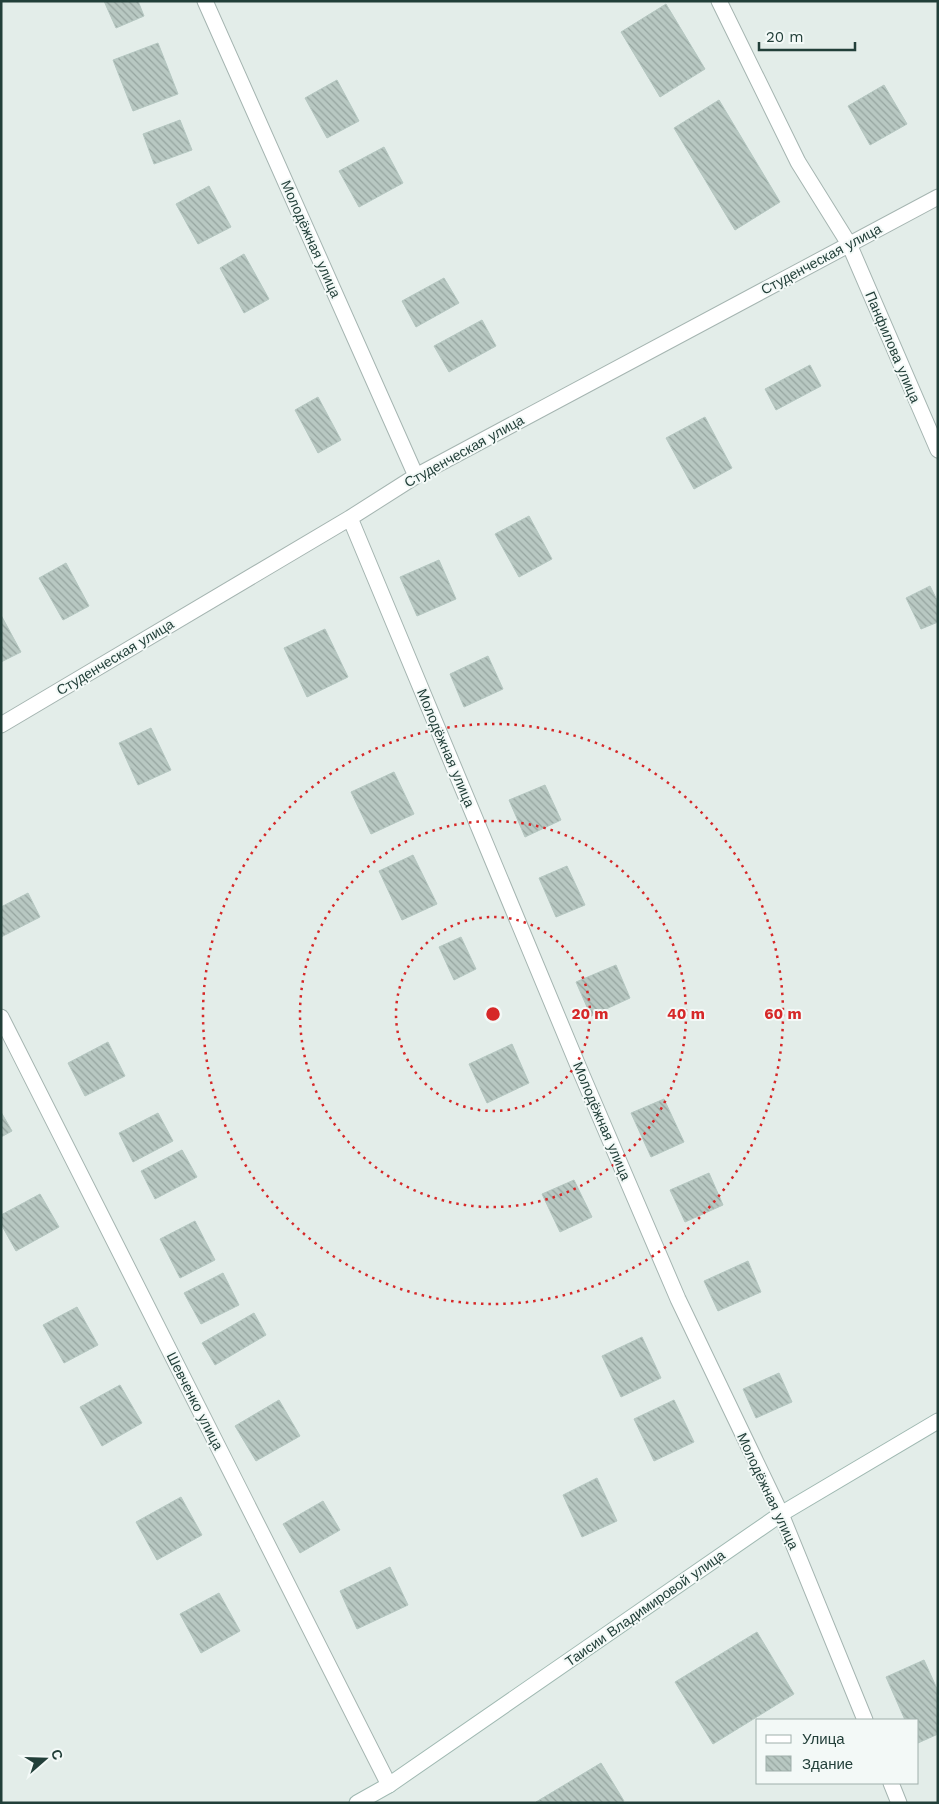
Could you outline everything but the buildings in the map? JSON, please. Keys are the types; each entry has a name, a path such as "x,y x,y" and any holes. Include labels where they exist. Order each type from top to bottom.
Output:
{"street":[{"name":"Молодёжная улица","path":"205,1 416,476"},
{"name":"Панфилова улица","path":"720,1 798,162 849,244 938,450"},
{"name":"Студенческая улица","path":"1,725 350,518 416,476 938,197"},
{"name":"Молодёжная улица","path":"350,518 575,1058 678,1299 781,1514 865,1719"},
{"name":"Шевченко улица","path":"1,1018 389,1785"},
{"name":"Таисии Владимировой улица","path":"358,1803 389,1785 781,1514 938,1421"},
{"path":"891,1784 899,1803"}]}
